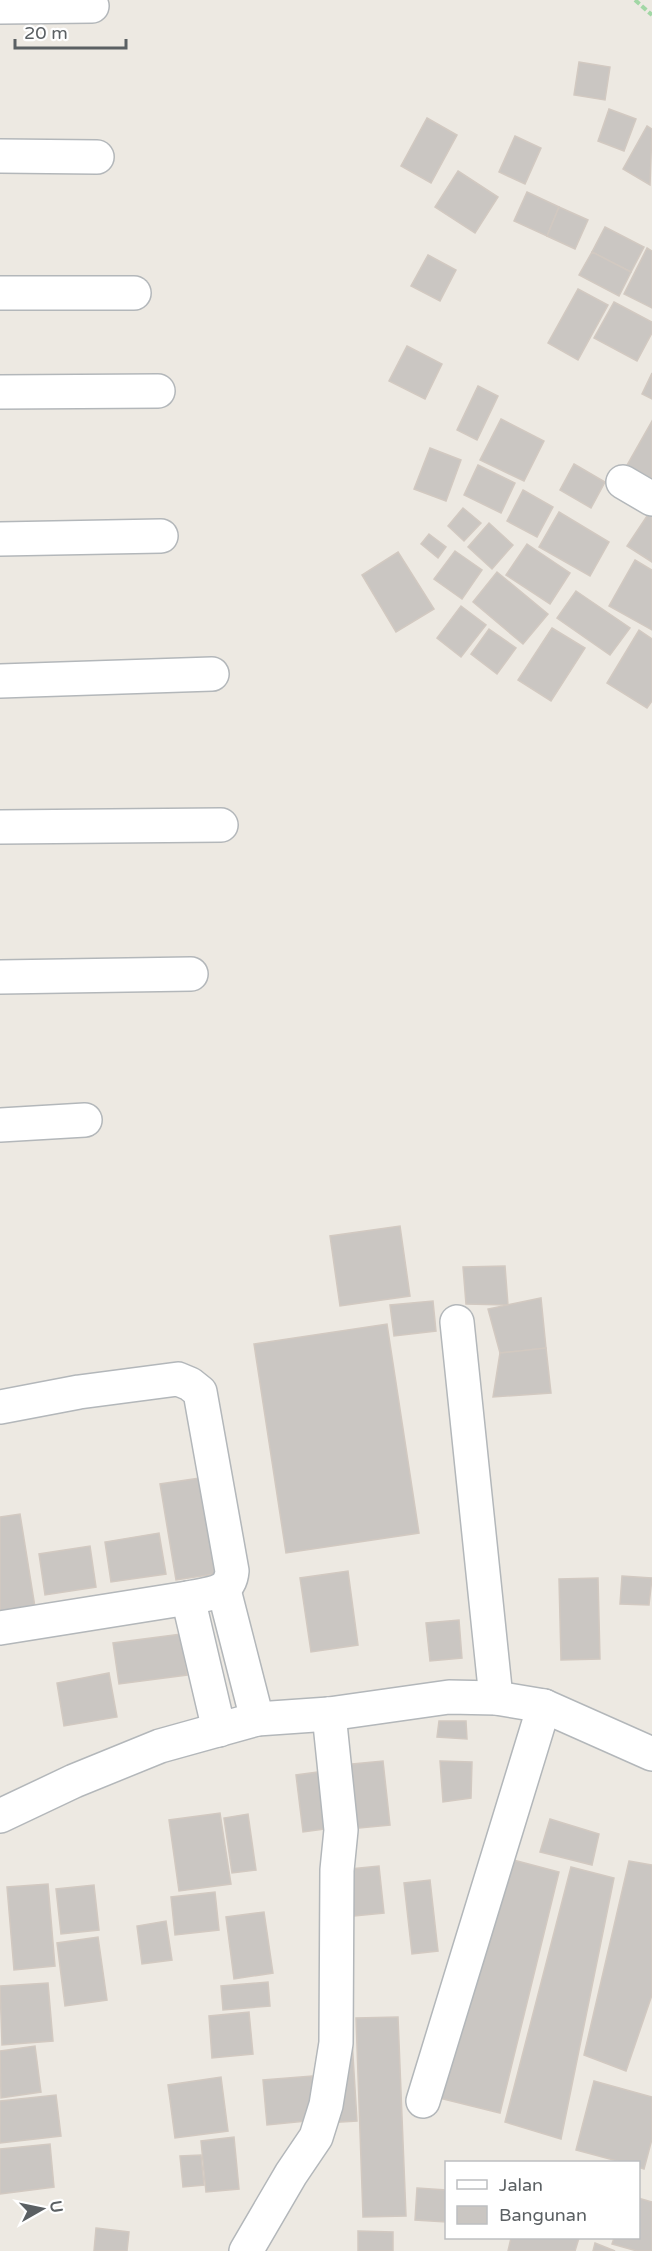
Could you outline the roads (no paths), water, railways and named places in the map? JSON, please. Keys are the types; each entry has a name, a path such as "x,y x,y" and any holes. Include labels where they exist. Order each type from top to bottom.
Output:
{"street":[{"path":"0,7 92,6"},
{"path":"0,156 98,157"},
{"path":"0,293 134,293"},
{"path":"0,392 158,391"},
{"path":"623,482 652,499"},
{"path":"0,539 161,536"},
{"path":"0,681 212,674"},
{"path":"0,827 221,825"},
{"path":"0,977 191,974"},
{"path":"0,1125 85,1120"},
{"path":"457,1322 496,1698"},
{"path":"0,1407 79,1392 178,1379 190,1384 200,1392 232,1570 231,1581 224,1590 188,1598 0,1628"},
{"path":"224,1590 257,1719"},
{"path":"188,1598 219,1730"},
{"path":"0,1816 74,1781 160,1746 257,1719 329,1714 449,1697 496,1698 543,1706 652,1754"},
{"path":"423,2101 543,1706"},
{"path":"246,2251 291,2174 316,2137 328,2094 336,2043 336,1881 341,1830 329,1714"}]}
